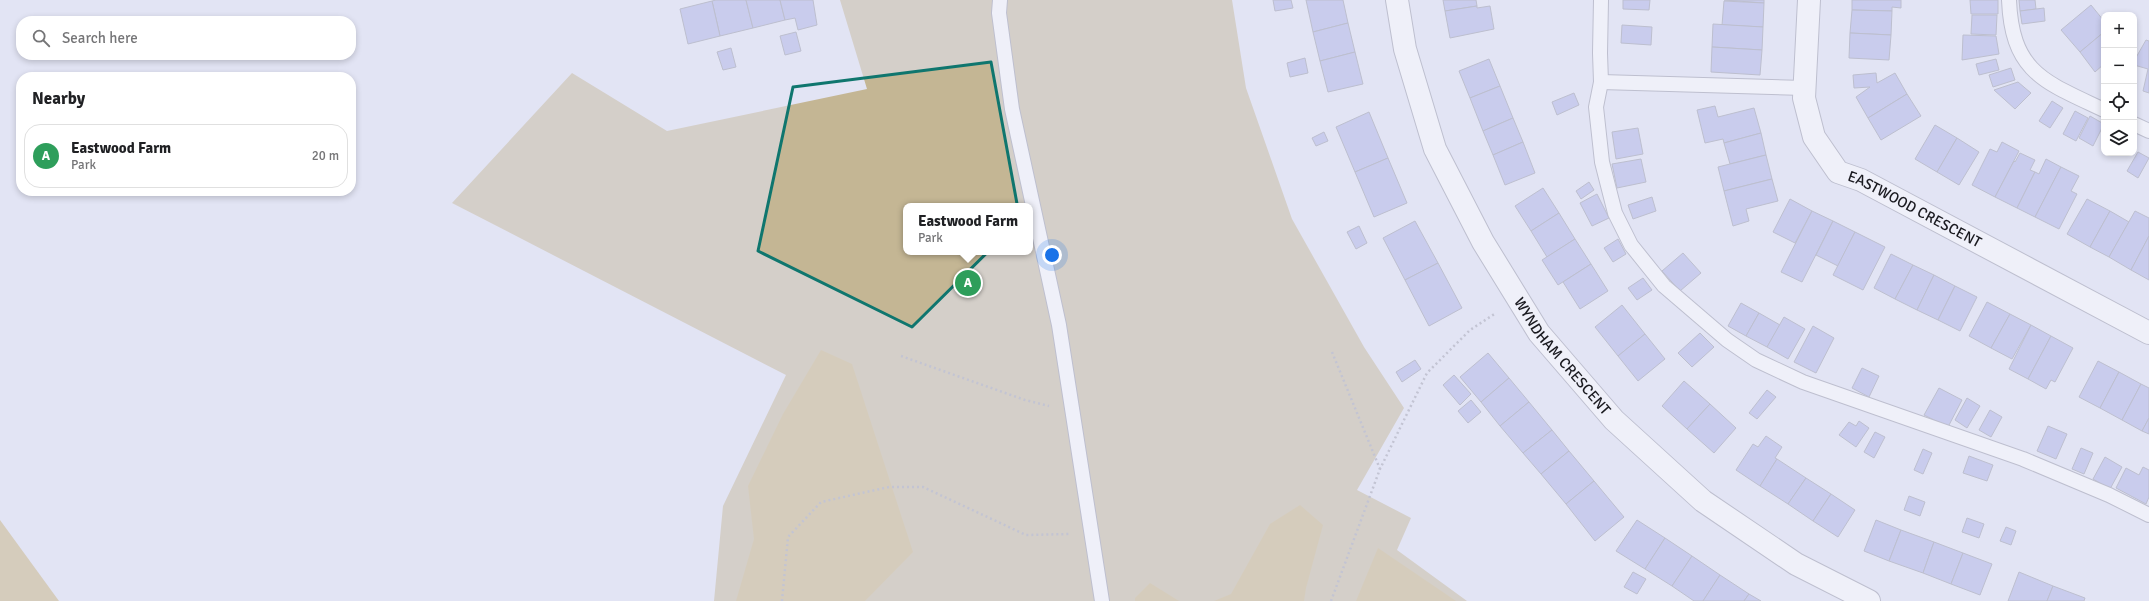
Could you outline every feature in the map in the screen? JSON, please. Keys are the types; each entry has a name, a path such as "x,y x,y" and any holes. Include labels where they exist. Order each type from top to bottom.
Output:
{"street":[{"name":"WYNDHAM CRESCENT","path":"1397,0 1405,49 1435,149 1483,242 1539,333 1614,420 1703,501 1796,564 1870,601"},
{"name":"EASTWOOD CRESCENT","path":"1808,0 1804,98 1814,137 1838,172 1861,180 2149,333"}],"lane":[{"path":"1000,0 1000,13 1012,109 1033,203"},
{"path":"1601,0 1601,82 1596,107 1602,162 1615,213 1631,245 1664,286 1727,340 1756,360 1803,382 2023,459 2109,495 2149,515"},
{"path":"2009,0 2009,14 2016,43 2023,59 2036,74 2050,85 2101,109"},
{"path":"1601,82 1804,88"},
{"path":"2137,125 2149,131"},
{"path":"1033,205 1059,324 1093,533 1102,601"}],"path":[{"path":"1331,601 1380,469 1427,373 1470,330 1518,299"},
{"path":"1332,352 1380,469"},
{"path":"901,356 1025,400 1073,412"},
{"path":"782,601 788,537 821,502 889,487 923,487 1026,535 1093,533"}],"highlighted area":[{"path":"991,62 1020,220 912,327 758,251 793,87"}],"shaded area":[{"path":"840,0 1232,0 1246,88 1292,219 1364,347 1404,408 1357,490 1411,518 1397,550 1467,601 714,601 723,506 786,375 452,203 572,73 667,131 867,89"},
{"path":"821,350 852,364 913,552 865,601 736,601 754,539 748,486 783,414"},
{"path":"1300,505 1323,525 1306,588 1304,601 1214,601 1231,594 1270,524"},
{"path":"0,520 59,601 0,601"},
{"path":"1378,548 1456,601 1356,601"},
{"path":"1150,583 1179,601 1135,601 1135,598"}],"building":[{"path":"746,0 753,28 720,36 712,1"},
{"path":"746,0 780,0 785,20 753,28"},
{"path":"780,0 813,0 817,25 798,30 795,18 785,20"},
{"path":"1273,0 1291,0 1293,8 1275,11"},
{"path":"1306,0 1343,0 1348,23 1313,32"},
{"path":"1443,0 1476,0 1477,6 1445,11"},
{"path":"1623,0 1650,0 1649,10 1623,9"},
{"path":"1724,0 1764,0 1764,3"},
{"path":"1852,0 1901,0 1901,8 1892,7 1892,11 1852,10"},
{"path":"1970,0 1998,0 1998,14 1971,14"},
{"path":"2019,0 2035,0 2036,9 2020,11"},
{"path":"712,1 720,36 688,44 680,9"},
{"path":"1724,1 1764,3 1763,27 1722,25"},
{"path":"2091,5 2101,17 2101,34 2080,52 2061,30"},
{"path":"1477,6 1477,8 1490,6 1494,29 1450,38 1445,11"},
{"path":"2044,8 2045,21 2022,24 2020,11"},
{"path":"1852,10 1892,11 1891,35 1850,33"},
{"path":"1972,15 1997,15 1996,35 1971,34"},
{"path":"1348,23 1355,52 1320,61 1313,32"},
{"path":"1713,24 1763,27 1762,50 1712,47"},
{"path":"1622,25 1652,27 1651,45 1621,43"},
{"path":"796,32 801,51 785,55 780,36"},
{"path":"1850,33 1891,35 1889,60 1849,58"},
{"path":"2101,34 2101,67 2095,72 2080,52"},
{"path":"1963,35 1996,36 1999,54 1962,60"},
{"path":"2146,40 2149,41 2149,93 2143,91 2148,69 2137,66 2137,56"},
{"path":"1712,47 1762,50 1760,75 1711,72"},
{"path":"731,48 736,67 723,70 717,52"},
{"path":"1355,52 1363,84 1328,92 1320,61"},
{"path":"1305,58 1308,73 1290,77 1287,63"},
{"path":"1489,59 1500,86 1470,98 1459,71"},
{"path":"1996,59 1999,70 1979,75 1976,64"},
{"path":"2011,68 2015,80 1993,87 1989,75"},
{"path":"1876,73 1877,83 1895,73 1907,94 1868,118 1856,97 1870,87 1854,88 1853,75"},
{"path":"2018,82 2031,93 2015,109 1994,90"},
{"path":"1500,86 1513,118 1483,131 1470,98"},
{"path":"1574,93 1579,105 1557,115 1552,102"},
{"path":"1907,94 1921,116 1881,140 1868,118"},
{"path":"2052,101 2063,108 2050,128 2039,121"},
{"path":"1715,106 1718,117 1754,108 1761,133 1724,143 1723,139 1705,143 1697,110"},
{"path":"2075,111 2088,118 2076,141 2063,134"},
{"path":"1369,112 1388,158 1355,172 1336,127"},
{"path":"2090,116 2101,122 2101,130 2093,146 2079,138"},
{"path":"1513,118 1523,142 1493,155 1483,131"},
{"path":"1935,125 1957,138 1937,172 1915,159"},
{"path":"1638,128 1643,154 1616,159 1612,132"},
{"path":"1324,132 1328,141 1316,146 1312,138"},
{"path":"1761,133 1766,155 1730,164 1724,143"},
{"path":"1957,138 1979,152 1959,185 1937,172"},
{"path":"1523,142 1535,173 1505,185 1493,155"},
{"path":"2002,142 2019,151 1995,197 1972,185 1990,149 1997,152"},
{"path":"2138,152 2149,158 2138,178 2127,171"},
{"path":"2020,153 2035,160 2030,170 2035,172 2017,208 1995,197 2014,161 2015,162"},
{"path":"1766,155 1772,179 1724,191 1718,167"},
{"path":"1388,158 1407,203 1374,217 1355,172"},
{"path":"1641,159 1646,182 1617,188 1612,164"},
{"path":"2046,159 2061,167 2035,217 2017,208 2035,172 2039,174"},
{"path":"2061,167 2079,176 2071,191 2077,194 2059,229 2035,217"},
{"path":"1772,179 1778,201 1746,209 1749,221 1733,226 1724,191"},
{"path":"1589,182 1594,190 1581,199 1576,191"},
{"path":"1543,188 1559,213 1531,231 1515,206"},
{"path":"1597,194 1609,218 1592,226 1580,203"},
{"path":"1652,197 1656,211 1633,219 1628,205"},
{"path":"1790,199 1812,211 1795,243 1773,232"},
{"path":"2087,199 2110,211 2090,247 2067,234"},
{"path":"1812,211 1833,221 1802,282 1781,272"},
{"path":"2110,211 2129,222 2109,257 2090,247"},
{"path":"2135,211 2149,218 2149,236 2131,270 2109,257"},
{"path":"1559,213 1575,239 1547,257 1531,231"},
{"path":"1415,221 1438,263 1405,280 1383,238"},
{"path":"1833,221 1855,232 1838,266 1816,255"},
{"path":"1359,226 1367,243 1356,249 1347,232"},
{"path":"1855,232 1885,247 1863,290 1833,275"},
{"path":"2149,236 2149,280 2131,270"},
{"path":"1575,239 1591,264 1558,285 1542,260"},
{"path":"1618,239 1626,254 1613,262 1604,248"},
{"path":"1683,253 1701,273 1680,291 1662,271"},
{"path":"1891,254 1913,265 1895,299 1874,288"},
{"path":"1438,263 1462,308 1429,326 1405,280"},
{"path":"1591,264 1608,291 1580,309 1563,282"},
{"path":"1913,265 1934,275 1917,310 1895,299"},
{"path":"1934,275 1955,286 1938,320 1917,310"},
{"path":"1643,278 1652,290 1637,300 1628,288"},
{"path":"1955,286 1977,297 1960,331 1938,320"},
{"path":"1987,302 2010,314 1991,348 1969,336"},
{"path":"1741,303 1759,313 1746,336 1728,326"},
{"path":"1622,305 1645,334 1618,356 1595,327"},
{"path":"1759,313 1780,325 1767,347 1746,336"},
{"path":"2010,314 2031,325 2012,359 1991,348"},
{"path":"1784,317 1805,329 1788,359 1767,347"},
{"path":"2031,325 2051,336 2028,379 2009,369"},
{"path":"1813,326 1834,338 1816,373 1794,362"},
{"path":"1700,333 1714,347 1692,367 1678,353"},
{"path":"1645,334 1665,359 1638,381 1618,356"},
{"path":"2051,336 2073,348 2055,382 2051,380 2046,389 2028,379"},
{"path":"1488,353 1509,378 1481,402 1460,377"},
{"path":"1415,360 1421,369 1402,382 1396,372"},
{"path":"2098,361 2119,372 2100,408 2079,397"},
{"path":"1862,368 1879,376 1869,397 1852,388"},
{"path":"2119,372 2141,384 2122,420 2100,408"},
{"path":"1454,375 1471,394 1460,405 1443,385"},
{"path":"1509,378 1529,402 1500,426 1481,402"},
{"path":"1684,381 1710,404 1687,429 1662,406"},
{"path":"2141,384 2149,388 2149,418 2142,431 2122,420"},
{"path":"1939,388 1962,400 1948,427 1924,415"},
{"path":"1767,390 1776,397 1757,419 1749,413"},
{"path":"1967,398 1980,406 1967,428 1955,420"},
{"path":"1471,400 1481,412 1468,423 1458,411"},
{"path":"1529,402 1552,430 1523,453 1500,426"},
{"path":"1710,404 1736,428 1714,453 1687,429"},
{"path":"1990,410 2002,417 1991,437 1979,430"},
{"path":"2149,418 2149,434 2142,431"},
{"path":"1859,421 1869,428 1856,447 1839,435 1849,422 1856,426"},
{"path":"2048,426 2067,434 2056,459 2037,451"},
{"path":"1552,430 1569,451 1541,474 1523,453"},
{"path":"1875,432 1885,437 1874,458 1864,452"},
{"path":"1766,436 1782,447 1775,458 1777,459 1760,486 1736,470 1753,444 1758,447"},
{"path":"2081,448 2093,453 2084,474 2072,469"},
{"path":"1923,449 1932,453 1923,474 1914,470"},
{"path":"1569,451 1594,481 1566,504 1541,474"},
{"path":"1969,456 1993,465 1987,481 1963,473"},
{"path":"2105,457 2122,467 2110,489 2093,479"},
{"path":"1777,459 1806,478 1788,504 1760,486"},
{"path":"2143,467 2149,470 2149,497 2146,504 2116,488 2126,468 2139,475"},
{"path":"1806,478 1831,494 1813,521 1788,504"},
{"path":"1594,481 1624,517 1595,541 1566,504"},
{"path":"1831,494 1855,510 1838,537 1813,521"},
{"path":"1909,496 1925,502 1920,516 1904,510"},
{"path":"1967,518 1984,524 1979,538 1962,532"},
{"path":"1637,520 1665,538 1645,569 1616,551"},
{"path":"1876,520 1901,530 1889,561 1864,551"},
{"path":"2006,527 2016,531 2011,545 2000,541"},
{"path":"1901,530 1934,542 1923,573 1889,561"},
{"path":"1665,538 1692,556 1672,586 1645,569"},
{"path":"1934,542 1963,553 1951,584 1923,573"},
{"path":"1963,553 1992,564 1980,595 1951,584"},
{"path":"1692,556 1720,575 1703,601 1694,601 1672,586"},
{"path":"1633,572 1646,579 1637,594 1624,587"},
{"path":"2019,572 2053,586 2047,601 2008,601"},
{"path":"1720,575 1749,594 1744,601 1703,601"},
{"path":"2053,586 2085,598 2084,601 2047,601"},
{"path":"1749,594 1761,601 1744,601"}],"place":[{"name":"Eastwood Farm","path":"968,283"}]}
